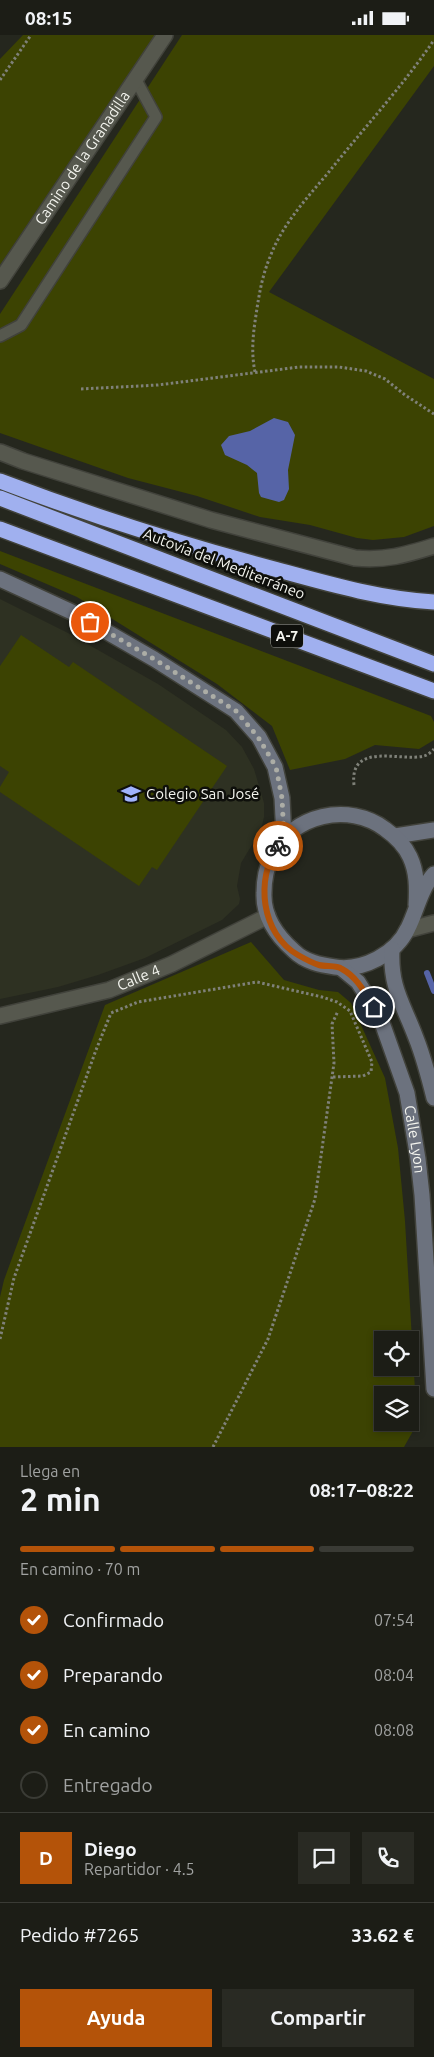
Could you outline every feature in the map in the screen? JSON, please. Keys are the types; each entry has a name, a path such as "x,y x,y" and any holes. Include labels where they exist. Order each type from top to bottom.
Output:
{"highway":[{"path":"0,481 86,514 203,551 345,588 434,602"},
{"name":"Autovía del Mediterráneo","path":"0,498 434,664"},
{"name":"A-7","path":"0,529 434,691"}],"street":[{"name":"Camino de la Granadilla","path":"0,281 165,35"},
{"path":"0,451 30,463 210,519 355,558 377,560 400,557 434,546"},
{"path":"0,579 90,622 154,659 236,711 258,737 276,767 282,798 284,838"},
{"path":"416,905 417,880 410,856 395,836 375,822 352,814 327,815 304,823 284,838 272,855 265,875 264,896 268,916 279,937 296,954 318,965 341,968 359,966 376,959 392,949 407,930 427,882 434,874"},
{"path":"395,836 434,830"},
{"name":"Calle 4","path":"0,1016 109,990 172,964 268,916"},
{"path":"407,930 434,923"},
{"name":"Calle Lyon","path":"392,949 391,968 394,985 416,1037 434,1098"},
{"name":"Calle Lyon","path":"341,968 358,982 380,1017 407,1093 422,1195 434,1389"}],"lane":[{"path":"0,336 20,325 156,117 136,80"}],"path":[{"path":"0,80 31,35"},
{"path":"255,372 253,350 254,326 260,287 270,256 284,230 298,208 380,110 434,40"},
{"path":"81,389 158,385 298,367 339,367 366,371 385,379 434,414"},
{"path":"354,785 352,775 358,765 369,758 386,755 414,757 426,755 434,749"},
{"path":"0,1339 14,1278 111,1013 138,1002 257,982 322,997 337,1002 350,1011 372,1061 371,1072 363,1076 332,1077"},
{"path":"213,1447 268,1339 315,1199 334,1063 332,1023 338,1011"}],"shaded area":[{"name":"Colegio San José","path":"0,599 68,633 158,684 226,730 242,747 254,769 264,803 264,817 261,830 241,863 237,886 240,899 239,904 222,920 145,958 98,975 58,987 0,999"}],"green space":[{"path":"23,35 156,35 0,265 0,59"},
{"path":"182,35 434,35 434,66 269,292 434,379 434,526 404,537 373,540 357,538 310,525 260,517 197,496 128,478 0,433 0,314"},
{"path":"0,551 431,716 434,722 434,740 419,749 375,745 345,759 290,770 272,726 217,684 77,597 0,564"},
{"path":"21,635 69,667 73,662 227,766 157,870 152,867 139,886 0,792 0,787 9,772 0,766 0,666"},
{"path":"251,942 284,980 319,990 338,992 351,1003 385,1078 398,1148 405,1221 412,1331 374,1331 374,1376 414,1376 415,1386 374,1386 374,1431 413,1431 404,1447 0,1447 0,1297 4,1280 105,1005"}],"water":[{"path":"274,418 288,422 295,435 288,470 289,489 284,500 279,502 261,497 257,473 247,465 225,455 221,445 229,436 250,431"}],"waterway":[{"path":"427,973 434,991"}],"way so far":[{"path":"90,622 154,659 236,711 258,737 276,767 282,798 284,838 278,846"}],"place":[{"name":"Colegio San José","path":"131,794"}],"route":[{"path":"278,846 272,855 265,875 264,896 268,916 279,937 296,954 318,965 341,968 358,982 374,1007"}]}
